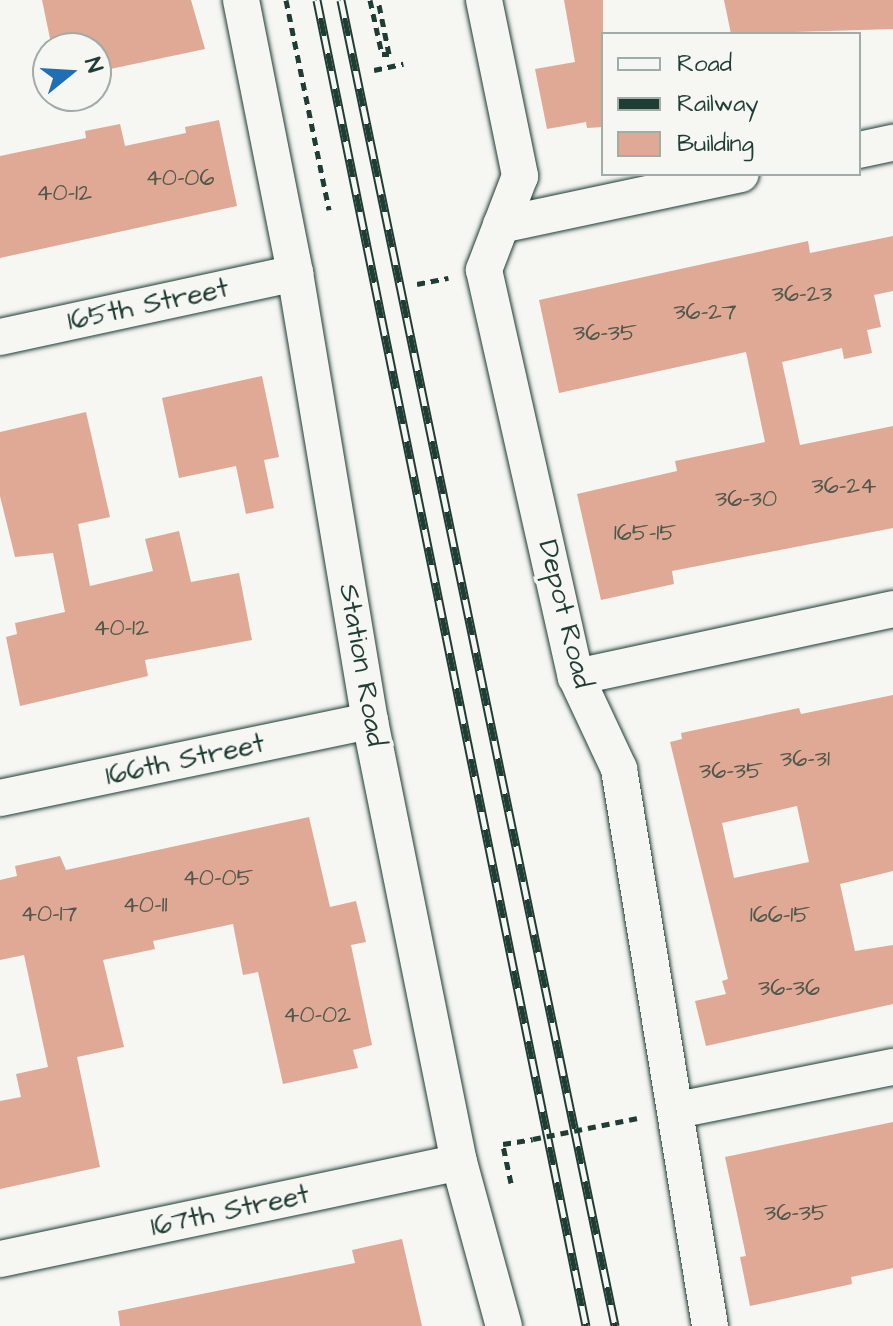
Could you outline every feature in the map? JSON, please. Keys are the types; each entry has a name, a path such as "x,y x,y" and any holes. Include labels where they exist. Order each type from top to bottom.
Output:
{"street":[{"name":"Station Road","path":"241,0 295,273 370,721 459,1162 504,1326"},
{"name":"Depot Road","path":"484,0 520,176 484,270 576,677 619,769 660,1113 710,1326"},
{"path":"861,150 893,143"},
{"path":"501,225 732,176"},
{"name":"165th Street","path":"0,337 295,273"},
{"path":"576,677 893,609"},
{"name":"166th Street","path":"0,798 370,721"},
{"path":"660,1113 893,1067"},
{"name":"167th Street","path":"0,1259 459,1162"}],"path":[{"path":"286,0 329,210"},
{"path":"370,0 382,54 389,54 378,0"},
{"path":"374,70 403,64"},
{"path":"417,284 461,276"},
{"path":"511,1183 503,1144 660,1113"}],"building":[{"path":"42,0 191,0 205,49 112,69 112,32 49,32"},
{"path":"564,0 603,0 601,127 587,128 586,122 547,129 535,69 575,62"},
{"path":"724,0 893,0 893,29 731,32"},
{"path":"219,120 237,206 0,258 0,156 86,138 85,131 120,124 125,146 186,133 185,127"},
{"path":"893,236 893,291 874,295 881,327 867,330 872,353 844,359 842,348 782,362 800,445 893,426 893,528 672,571 674,584 601,600 577,494 677,471 675,461 765,442 746,352 559,393 539,300 808,241 810,253"},
{"path":"262,376 279,457 264,460 274,508 246,514 236,466 179,478 162,398"},
{"path":"86,412 110,517 78,524 90,586 153,571 145,539 179,531 191,582 239,573 252,640 145,660 148,676 20,706 6,637 17,634 15,623 65,612 53,553 15,557 0,496 0,432"},
{"path":"893,695 893,871 840,884 855,951 893,945 893,1004 706,1046 695,1001 726,994 722,981 728,979 670,742 682,739 681,733 799,708 801,714","holes":["797,806 809,862 734,878 722,823"]},
{"path":"309,817 330,907 356,901 366,942 351,945 372,1045 353,1050 358,1068 283,1084 258,972 243,975 233,924 153,941 155,949 103,960 124,1047 77,1057 100,1167 0,1189 0,1101 21,1097 16,1074 48,1067 24,955 0,960 0,880 17,876 15,866 60,856 66,870"},
{"path":"893,1122 893,1268 851,1277 852,1284 750,1306 740,1257 746,1256 725,1157"},
{"path":"402,1239 422,1326 120,1326 118,1311 355,1263 352,1250"}],"railway":[{"path":"317,0 586,1326"},
{"path":"341,0 615,1326"}]}
